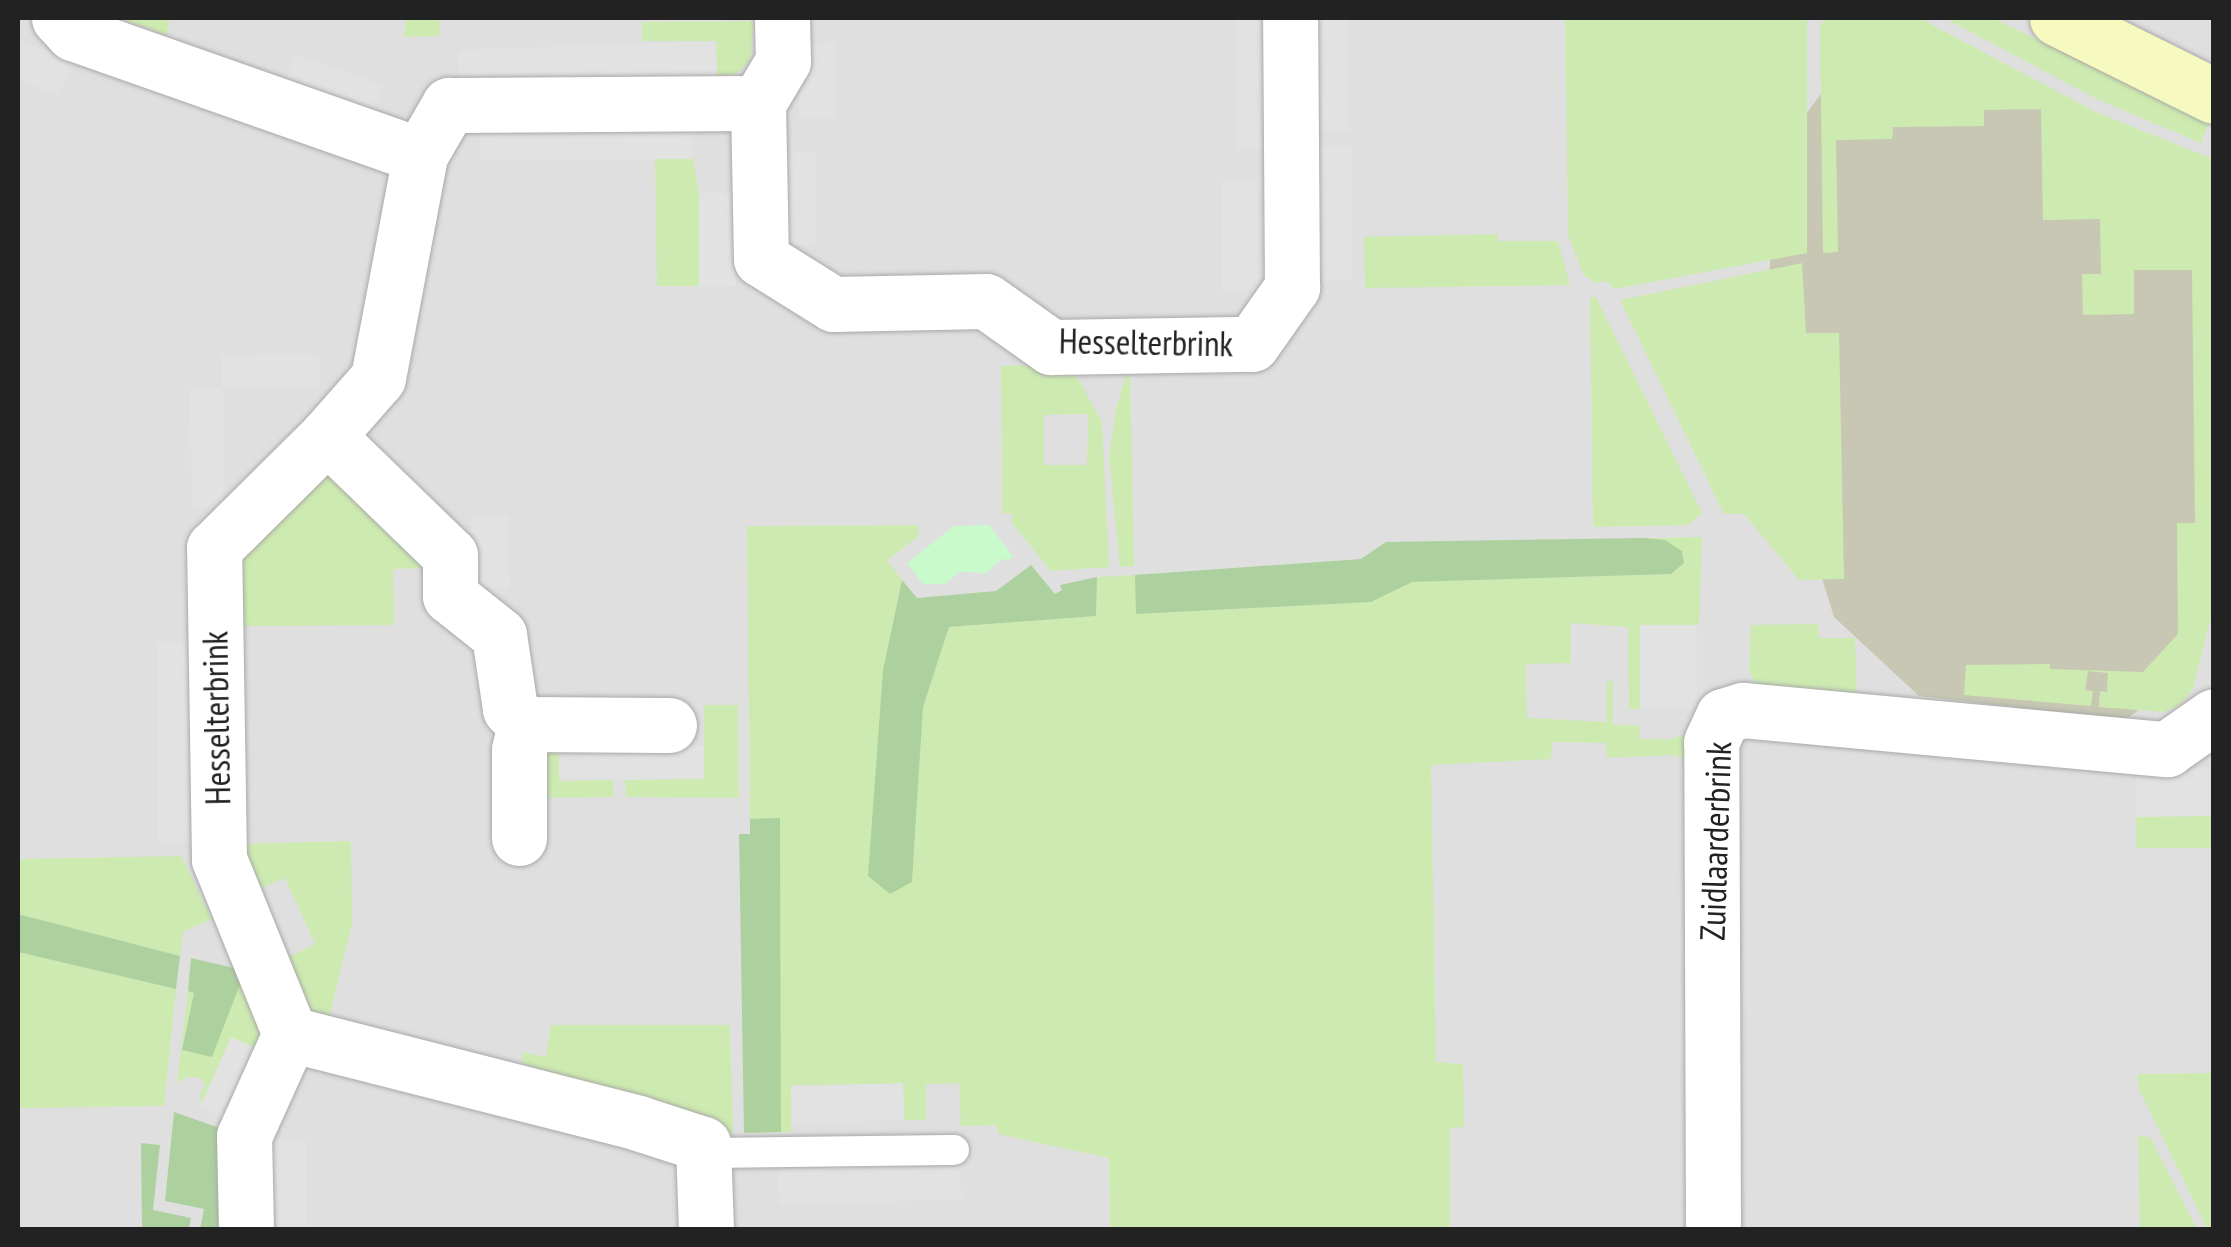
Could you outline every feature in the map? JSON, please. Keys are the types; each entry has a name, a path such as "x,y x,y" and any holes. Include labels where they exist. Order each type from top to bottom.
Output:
{"street":[{"path":"59,18 74,32 420,155"},
{"path":"758,103 783,61 782,18"},
{"name":"Hesselterbrink","path":"290,1034 219,859 214,548 327,436 378,378 420,155 449,105 758,103 761,259 833,304 986,301 1051,347 1252,344 1292,286 1290,18"},
{"path":"2057,18 2214,96"},
{"path":"327,436 450,555 450,596 499,635 510,710 524,724 669,725"},
{"name":"Zuidlaarderbrink","path":"1714,1230 1711,742 1723,716 1742,710 2166,749 2214,716"},
{"path":"519,838 519,750 524,724"},
{"path":"246,1230 244,1136 290,1034 638,1122 704,1144 706,1230"}],"lane":[{"path":"704,1153 954,1150"}],"shaded area":[{"path":"18,18 2213,18 2213,1229 18,1229"},
{"path":"1237,18 1269,18 1269,149 1237,149"},
{"path":"1314,18 1349,18 1349,131 1314,131"},
{"path":"18,40 72,59 59,95 18,80"},
{"path":"716,41 717,77 459,86 458,50"},
{"path":"799,42 835,42 835,118 799,118"},
{"path":"295,55 383,85 372,116 284,86"},
{"path":"1843,64 2032,90 2213,208 2213,548 2176,682 2125,720 1919,696 1834,617 1763,386 1776,155"},
{"path":"480,122 693,122 693,159 480,159"},
{"path":"1316,146 1352,146 1352,280 1316,280"},
{"path":"780,153 816,153 816,245 780,245"},
{"path":"1222,180 1258,180 1258,291 1222,291"},
{"path":"699,193 736,193 736,286 699,286"},
{"path":"319,354 319,386 223,388 223,507 192,507 190,388 222,388 222,355"},
{"path":"508,515 509,588 472,589 471,516"},
{"path":"1640,625 1697,625 1697,707 1640,707"},
{"path":"158,642 190,642 190,842 158,842"},
{"path":"559,746 704,746 704,779 559,779"},
{"path":"2128,762 2213,769 2213,816 2136,817 2137,774"},
{"path":"231,1037 265,1052 233,1122 200,1107"},
{"path":"903,1083 904,1120 792,1124 791,1087"},
{"path":"305,1139 307,1229 270,1230 268,1140"},
{"path":"960,1163 961,1199 779,1205 778,1169"}],"green space":[{"path":"169,18 168,35 124,20"},
{"path":"407,18 439,18 440,36 403,37"},
{"path":"1565,18 1807,18 1807,253 1615,289 1606,281 1597,283 1584,276 1568,235"},
{"path":"1825,18 1919,18 2096,112 2213,159 2213,609 2193,689 2178,706 2164,712 2099,707 2100,691 2107,692 2108,673 2088,671 2085,690 2093,691 2091,706 1964,695 1966,665 2050,664 2050,669 2143,672 2178,634 2177,523 2195,523 2192,270 2134,270 2134,314 2083,315 2082,274 2101,274 2100,219 2043,220 2041,109 1984,110 1984,126 1893,127 1892,139 1836,140 1838,252 1823,253 1820,27"},
{"path":"1944,18 1993,18 2209,123 2201,143 2099,100"},
{"path":"754,21 750,60 738,73 726,77 717,77 716,41 642,41 642,22"},
{"path":"655,159 693,159 699,193 700,286 657,286"},
{"path":"1497,234 1498,241 1558,241 1570,285 1365,288 1364,237"},
{"path":"1802,263 1806,333 1839,333 1844,579 1799,580 1744,514 1724,514 1620,300"},
{"path":"1590,297 1596,297 1702,513 1688,525 1593,527"},
{"path":"1130,362 1134,566 1120,567 1109,456 1116,409"},
{"path":"1070,364 1102,422 1109,567 1051,571 1012,523 1012,514 1002,513 1001,366","holes":["1088,414 1087,465 1044,465 1044,415"]},
{"path":"321,465 428,568 393,569 394,625 235,626 234,560"},
{"path":"918,525 919,536 887,560 902,580 883,670 912,881 923,707 949,627 1096,616 1097,577 1135,575 1137,614 1370,602 1412,582 1670,574 1665,540 1643,538 1702,537 1699,625 1640,627 1641,709 1629,709 1628,627 1571,623 1571,663 1526,664 1527,718 1607,722 1607,681 1613,681 1613,725 1639,725 1640,739 1671,739 1690,732 1686,760 1674,755 1607,758 1606,743 1552,742 1551,759 1431,765 1436,1062 1463,1064 1464,1127 1450,1128 1450,1229 1110,1229 1109,1158 998,1134 996,1125 961,1126 959,1083 926,1084 926,1120 904,1120 903,1084 791,1085 791,1132 781,1132 780,819 750,819 747,526"},
{"path":"989,525 1013,556 1008,561 1004,558 986,573 959,572 945,584 923,584 907,563 954,526"},
{"path":"1665,540 1682,551 1684,563 1671,574 1412,582 1371,602 1136,614 1135,575 1361,559 1386,542"},
{"path":"1031,565 1055,594 1062,590 1060,585 1097,577 1096,616 949,627 923,707 912,882 890,894 868,876 883,670 902,580 917,598 996,591"},
{"path":"1818,624 1819,638 1855,638 1857,700 1756,685 1749,670 1751,625"},
{"path":"704,705 738,705 739,798 626,797 625,780 704,779"},
{"path":"559,748 560,781 613,780 613,797 540,798 539,749"},
{"path":"2136,816 2213,816 2213,848 2136,848"},
{"path":"780,818 781,1132 744,1133 739,834 750,834 750,819"},
{"path":"351,841 352,923 326,1031 317,1027 281,961 315,944 285,878 250,893 238,844"},
{"path":"181,856 212,919 183,932 180,956 18,914 18,859"},
{"path":"18,914 180,956 176,989 18,952"},
{"path":"18,952 176,989 164,1106 18,1108"},
{"path":"191,958 234,968 241,982 212,1057 182,1050 194,993 188,991"},
{"path":"241,982 263,1029 255,1047 220,1065 201,1108 200,1093 206,1086 201,1078 187,1077 177,1083 188,991"},
{"path":"551,1025 730,1025 733,1134 523,1080 522,1052 546,1057"},
{"path":"2213,1073 2214,1229 2208,1230 2138,1087 2138,1074"},
{"path":"174,1112 231,1132 225,1229 200,1229 204,1209 165,1201"},
{"path":"2138,1136 2150,1137 2197,1229 2140,1229"},
{"path":"141,1143 160,1145 153,1210 191,1218 189,1229 142,1229"}]}
